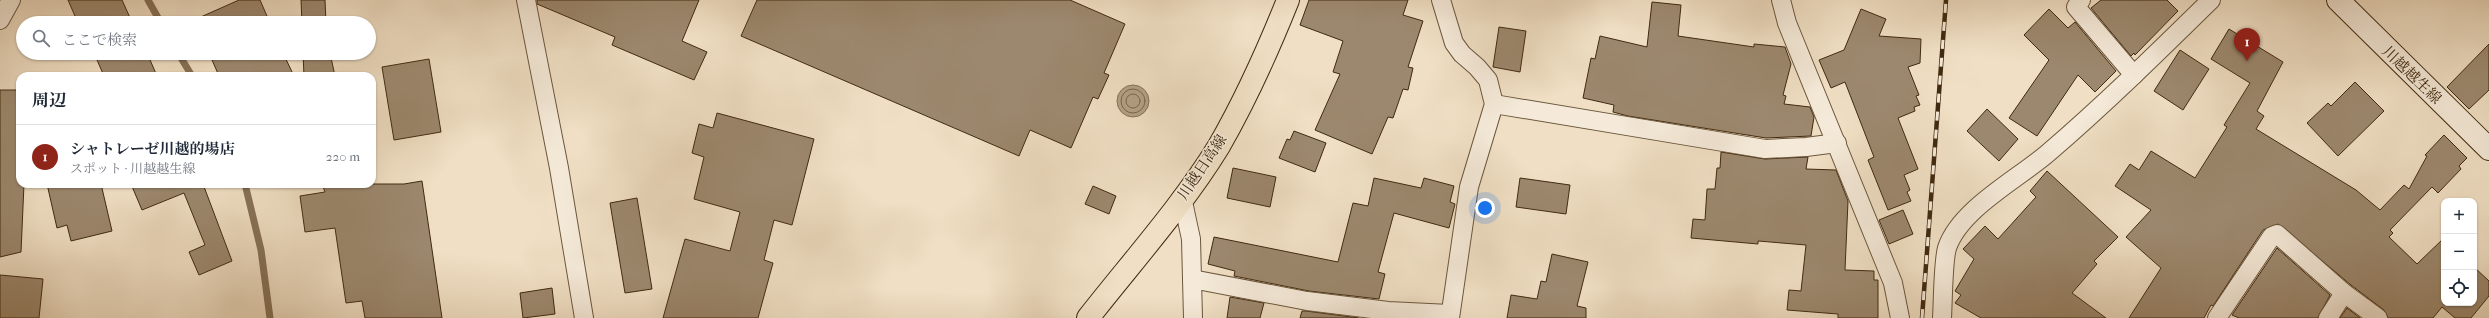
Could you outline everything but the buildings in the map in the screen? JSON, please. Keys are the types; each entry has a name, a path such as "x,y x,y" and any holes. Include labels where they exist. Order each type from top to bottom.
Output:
{"main road":[{"name":"川越日高線","path":"1088,318 1182,197 1218,146 1247,96 1288,0"},
{"name":"川越越生線","path":"2338,0 2489,149"}],"street":[{"path":"0,20 11,0"},
{"path":"526,0 559,168 584,318"},
{"path":"1192,279 1307,301 1388,311 1450,316 1470,187 1494,104 1488,80 1462,54 1454,43 1441,0"},
{"path":"1781,0 1787,23 1893,283 1900,318"},
{"path":"2081,0 2076,7 2134,75"},
{"path":"1942,318 1947,249 1962,224 1986,202 2048,153 2134,75 2212,0"},
{"path":"1494,104 1765,149 1806,148 1837,143"},
{"path":"1182,197 1191,239 1193,318"},
{"path":"2217,318 2272,236 2277,234 2344,293 2378,318"},
{"path":"2328,318 2344,293"}],"water":[{"path":"1133,85 1139,86 1146,92 1149,101 1148,107 1142,114 1133,117 1127,116 1120,110 1117,101 1118,95 1124,88"}],"waterway":[{"path":"148,0 157,16"},
{"path":"182,60 190,72"},
{"path":"246,188 261,250 270,318"}],"railway":[{"path":"1922,318 1946,0"}],"place":[{"name":"シャトレーゼ川越的場店","path":"2247,61"}]}
